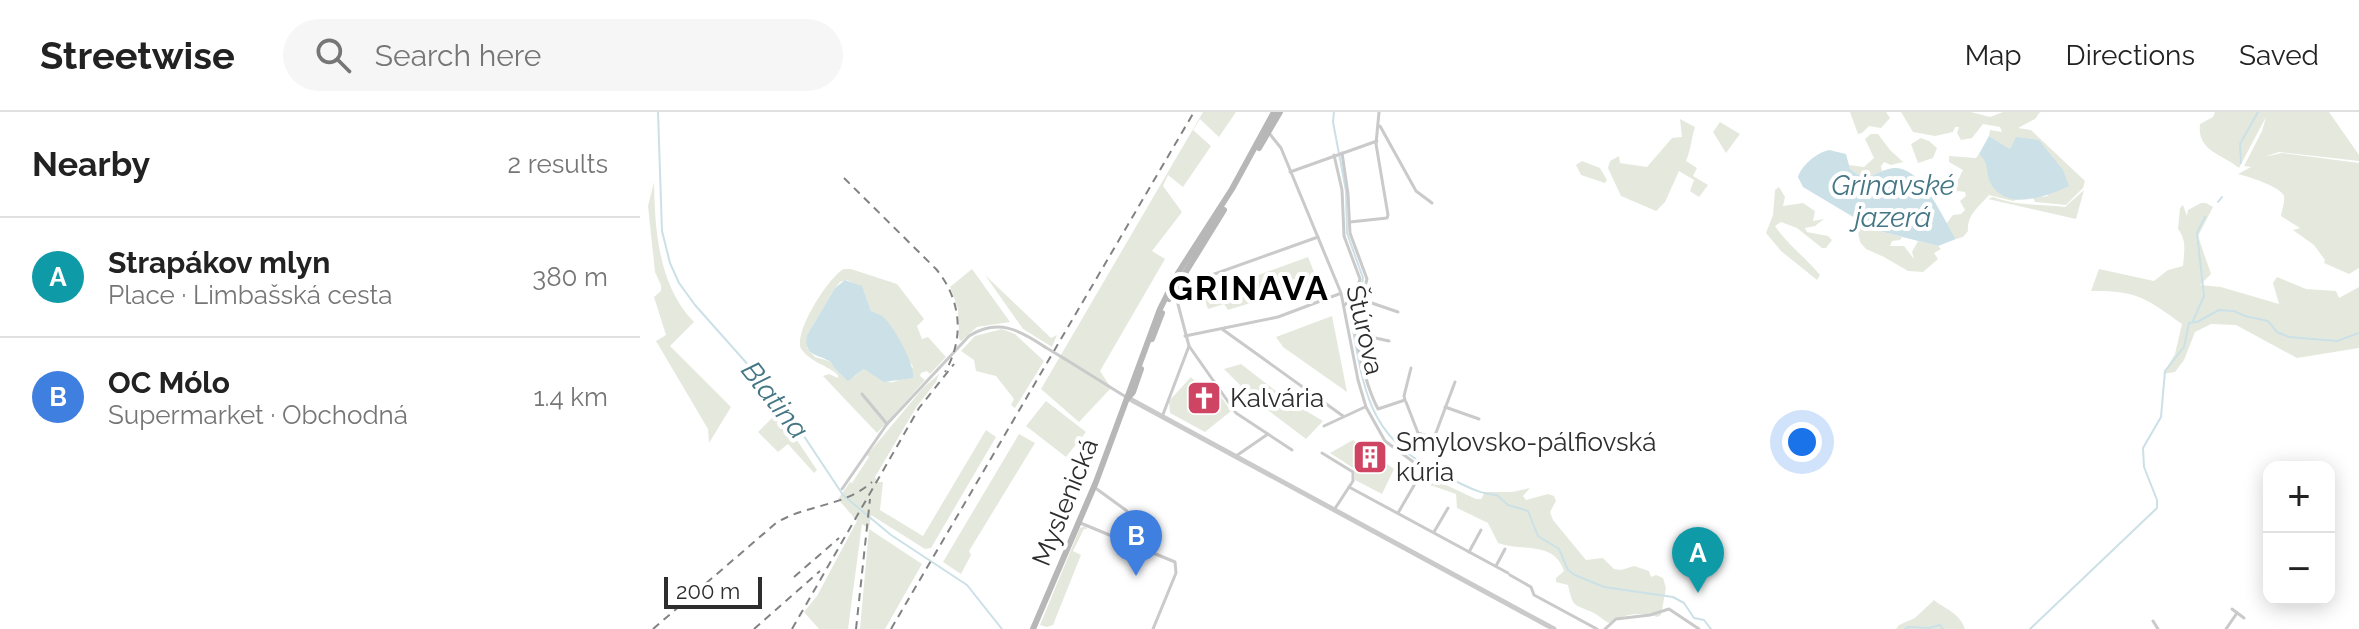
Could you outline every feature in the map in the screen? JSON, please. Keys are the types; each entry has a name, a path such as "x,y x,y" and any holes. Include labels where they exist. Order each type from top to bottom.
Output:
{"main road":[{"name":"Myslenická","path":"1036,629 1078,522 1098,488 1153,323 1175,279 1277,112"},
{"name":"Myslenická","path":"1128,398 1133,392 1162,313 1266,131"}],"street":[{"path":"1349,222 1388,217 1377,141 1379,112"},
{"path":"1380,126 1416,191 1432,203"},
{"name":"Štúrova","path":"1266,131 1278,143 1341,293 1366,407 1385,441 1421,467 1428,476"},
{"path":"1290,172 1377,141"},
{"path":"1338,154 1348,194 1351,238 1367,279 1353,310 1367,384 1378,409 1405,400"},
{"path":"1338,154 1344,236 1360,276 1360,284 1344,309"},
{"path":"1292,450 1236,413 1189,346 1175,289 1318,237"},
{"path":"1185,336 1278,317 1341,293 1398,312"},
{"path":"842,489 887,424 960,345 975,332 995,326 1009,327 1018,329 1162,417 1554,629"},
{"path":"1222,329 1343,416"},
{"path":"1357,334 1389,341"},
{"path":"1162,417 1189,346"},
{"path":"1411,368 1404,396 1418,433 1470,450"},
{"path":"1434,438 1455,382"},
{"path":"862,394 887,424"},
{"path":"1324,426 1366,407"},
{"path":"1445,407 1479,419"},
{"path":"1236,456 1268,434"},
{"path":"1322,453 1352,469 1353,481 1334,510"},
{"path":"1398,513 1416,482"},
{"path":"1349,487 1496,566 1531,587 1534,595 1597,629"},
{"path":"1098,488 1128,514 1121,538"},
{"path":"1434,532 1448,508"},
{"path":"1078,522 1173,560 1176,573 1153,629"},
{"path":"1469,552 1481,530"},
{"path":"1496,566 1505,549"},
{"path":"1605,629 1616,619 1669,609 1699,629"},
{"path":"2232,609 2244,618"},
{"path":"2226,629 2237,613"},
{"path":"2153,621 2158,629"}],"shaded area":[{"path":"1203,112 1236,112 1219,137 1200,119 1193,130 1211,146 1183,187 1168,175 1163,186 1182,212 1152,251 1165,259 1100,371 1111,388 1079,422 1041,389"},
{"path":"1850,112 1886,112 1890,118 1881,128 1869,126 1858,134"},
{"path":"1901,112 1971,112 1990,117 2003,112 2040,112 2035,119 2018,128 2031,130 2085,181 2083,188 2066,205 2035,202 2033,198 2048,196 2010,149 1989,136 1990,130 2002,132 2000,127 1983,124 1972,138 1961,140 1957,133 1959,127 1955,127 1953,132 1935,136 1913,132"},
{"path":"2215,112 2329,112 2359,155 2359,161 2279,152 2264,157 2282,153 2359,163 2359,268 2349,274 2324,263 2314,245 2293,230 2300,228 2281,216 2282,193 2263,182 2238,174 2251,167 2244,166 2266,117 2239,168 2211,150 2202,140 2200,124 2213,117"},
{"path":"1680,119 1695,127 1686,161 1697,168 1693,176 1708,185 1699,197 1690,191 1694,180 1679,171 1665,202 1656,211 1621,196 1608,168 1610,161 1619,156 1620,163 1647,167 1672,138 1682,137"},
{"path":"1720,122 1740,134 1726,153 1713,132"},
{"path":"1871,134 1878,134 1903,162 1891,165 1884,162 1882,171 1865,179 1849,165 1864,167 1874,158 1865,139"},
{"path":"1921,138 1937,148 1933,158 1918,163 1911,144"},
{"path":"1979,154 1986,159 2003,195 2019,199 2013,201 1989,195 1972,215 1968,231 1956,239 1946,224 1953,215 1965,210 1960,201 1966,196 1965,192 1955,194 1953,190 1963,170 1949,162 1949,156 1976,158"},
{"path":"1582,161 1600,168 1607,180 1605,183 1581,175 1576,165"},
{"path":"654,182 658,238 666,274 682,307 694,322 670,346 731,407 709,443 708,429 656,341 666,335 654,297 661,291 661,285 655,272 648,206"},
{"path":"1779,187 1785,197 1783,206 1803,203 1815,211 1813,221 1824,219 1815,226 1805,228 1807,232 1828,236 1832,240 1826,248 1797,228 1781,222 1775,226 1820,275 1817,280 1781,251 1766,233 1773,215 1775,190"},
{"path":"2084,190 2076,219 1988,199 1993,197 2065,207"},
{"path":"2201,203 2213,207 2198,236 2211,274 2200,285 2221,287 2279,304 2273,283 2277,277 2306,289 2336,291 2339,298 2359,287 2359,348 2297,358 2236,325 2211,324 2195,332 2184,360 2175,372 2163,374 2175,354 2182,324 2140,297 2119,292 2091,291 2099,269 2154,281 2168,270 2183,266 2184,242 2178,229 2180,208 2183,205 2187,216 2188,210"},
{"path":"1855,219 1875,230 1902,237 1892,241 1890,246 1904,246 1914,259 1912,252 1918,241 1938,246 1941,249 1934,253 1938,259 1923,272 1908,271 1866,249 1860,242"},
{"path":"1308,257 1318,282 1300,289 1294,279 1284,284 1286,292 1228,310 1224,304 1208,309 1203,295"},
{"path":"844,269 851,269 897,284 924,319 917,326 922,339 928,337 946,357 930,374 927,371 921,373 925,380 877,433 823,376 829,374 838,378 838,375 806,354 800,342 814,306","holes":["847,280 862,287 871,311 885,320 913,367 897,381 888,382 864,369 854,377 845,378 832,362 815,357 807,348 807,335 840,282"]},
{"path":"972,269 1010,322 977,327 961,341 958,309 950,287"},
{"path":"985,275 1051,338 1057,335 1052,347 1023,329"},
{"path":"1332,316 1347,392 1283,347 1276,337"},
{"path":"1002,329 1015,334 1044,361 1015,408 1011,405 1014,399 996,376 976,371 974,360 961,351 975,336"},
{"path":"1241,364 1286,399 1323,421 1306,439 1257,402 1224,369"},
{"path":"939,374 875,477 878,482 883,482 880,510 923,536 986,430 996,437 931,548 925,549 871,515 869,529 862,524 848,629 819,629 804,612 817,596 857,521 838,499 852,483 869,457 867,455 923,388"},
{"path":"1191,377 1207,394 1220,395 1231,411 1205,432 1170,413 1169,401"},
{"path":"1046,401 1086,432 1066,457 1026,426"},
{"path":"778,412 817,470 814,473 788,444 778,452 758,432"},
{"path":"1019,434 1035,443 969,551 971,555 961,574 943,562"},
{"path":"1353,440 1394,469 1382,494 1355,480 1355,469 1330,453"},
{"path":"1431,478 1476,499 1481,499 1485,492 1530,488 1523,496 1526,500 1548,494 1554,496 1556,501 1550,512 1553,520 1586,560 1603,558 1614,569 1634,566 1649,571 1651,577 1656,575 1663,578 1666,588 1661,615 1633,614 1609,623 1577,605 1568,585 1556,582 1564,571 1553,555 1498,543 1488,523 1457,508 1456,494 1430,485 1428,482"},
{"path":"1085,526 1087,529 1084,529 1073,551 1081,555 1053,625 1040,625 1080,528"},
{"path":"869,529 922,564 885,629 860,629"},
{"path":"1934,600 1956,615 1965,629 1896,629 1915,618"}],"water":[{"name":"Grinavské jazerá","path":"1989,136 2010,149 2016,137 2039,140 2063,170 2069,186 2028,199 2007,198 1998,193 1979,154"},
{"name":"Grinavské jazerá","path":"1829,150 1846,154 1850,169 1865,179 1893,168 1911,173 1933,199 1956,239 1938,246 1875,230 1803,187 1798,177 1803,168"},
{"path":"845,280 862,286 871,311 882,316 892,327 907,355 913,378 884,382 864,369 848,381 831,362 809,351 807,335 835,288"}],"waterway":[{"name":"Blatina","path":"658,112 662,231 679,283 782,403 843,495 891,535 967,585 1002,629"},
{"path":"1334,112 1333,122 1346,191 1347,233 1363,278 1351,304 1350,314 1366,390 1384,428 1419,461 1445,476 1483,493 1497,495 1508,505 1528,511 1538,536 1559,549 1568,570 1575,575 1604,587 1673,597 1684,603 1694,618 1704,620 1711,629"},
{"path":"2241,163 2240,144 2258,112"},
{"path":"2218,202 2222,197"},
{"path":"2193,321 2204,296 2197,233 2205,217"},
{"path":"2030,629 2157,508 2157,500 2144,467 2143,448 2161,417 2165,371 2184,347 2189,323 2219,310 2268,321 2277,332 2289,337 2337,341 2359,333"},
{"path":"1905,629 1940,625 1943,629"}],"railway":[{"path":"891,629 1194,112"},
{"path":"844,178 936,269 951,293 958,332 956,346 945,372"},
{"path":"792,629 919,408 954,364"},
{"path":"653,629 776,523 850,496 872,482"},
{"path":"856,629 870,499"},
{"path":"794,577 839,538"},
{"path":"754,629 820,571"}],"place":[{"name":"Kalvária","path":"1204,398"},
{"name":"Smylovsko-pálfiovská kúria","path":"1370,457"},
{"name":"OC Mólo","path":"1136,576"},
{"name":"Strapákov mlyn","path":"1698,593"}],"district":[{"name":"GRINAVA","path":"1249,288"}]}
